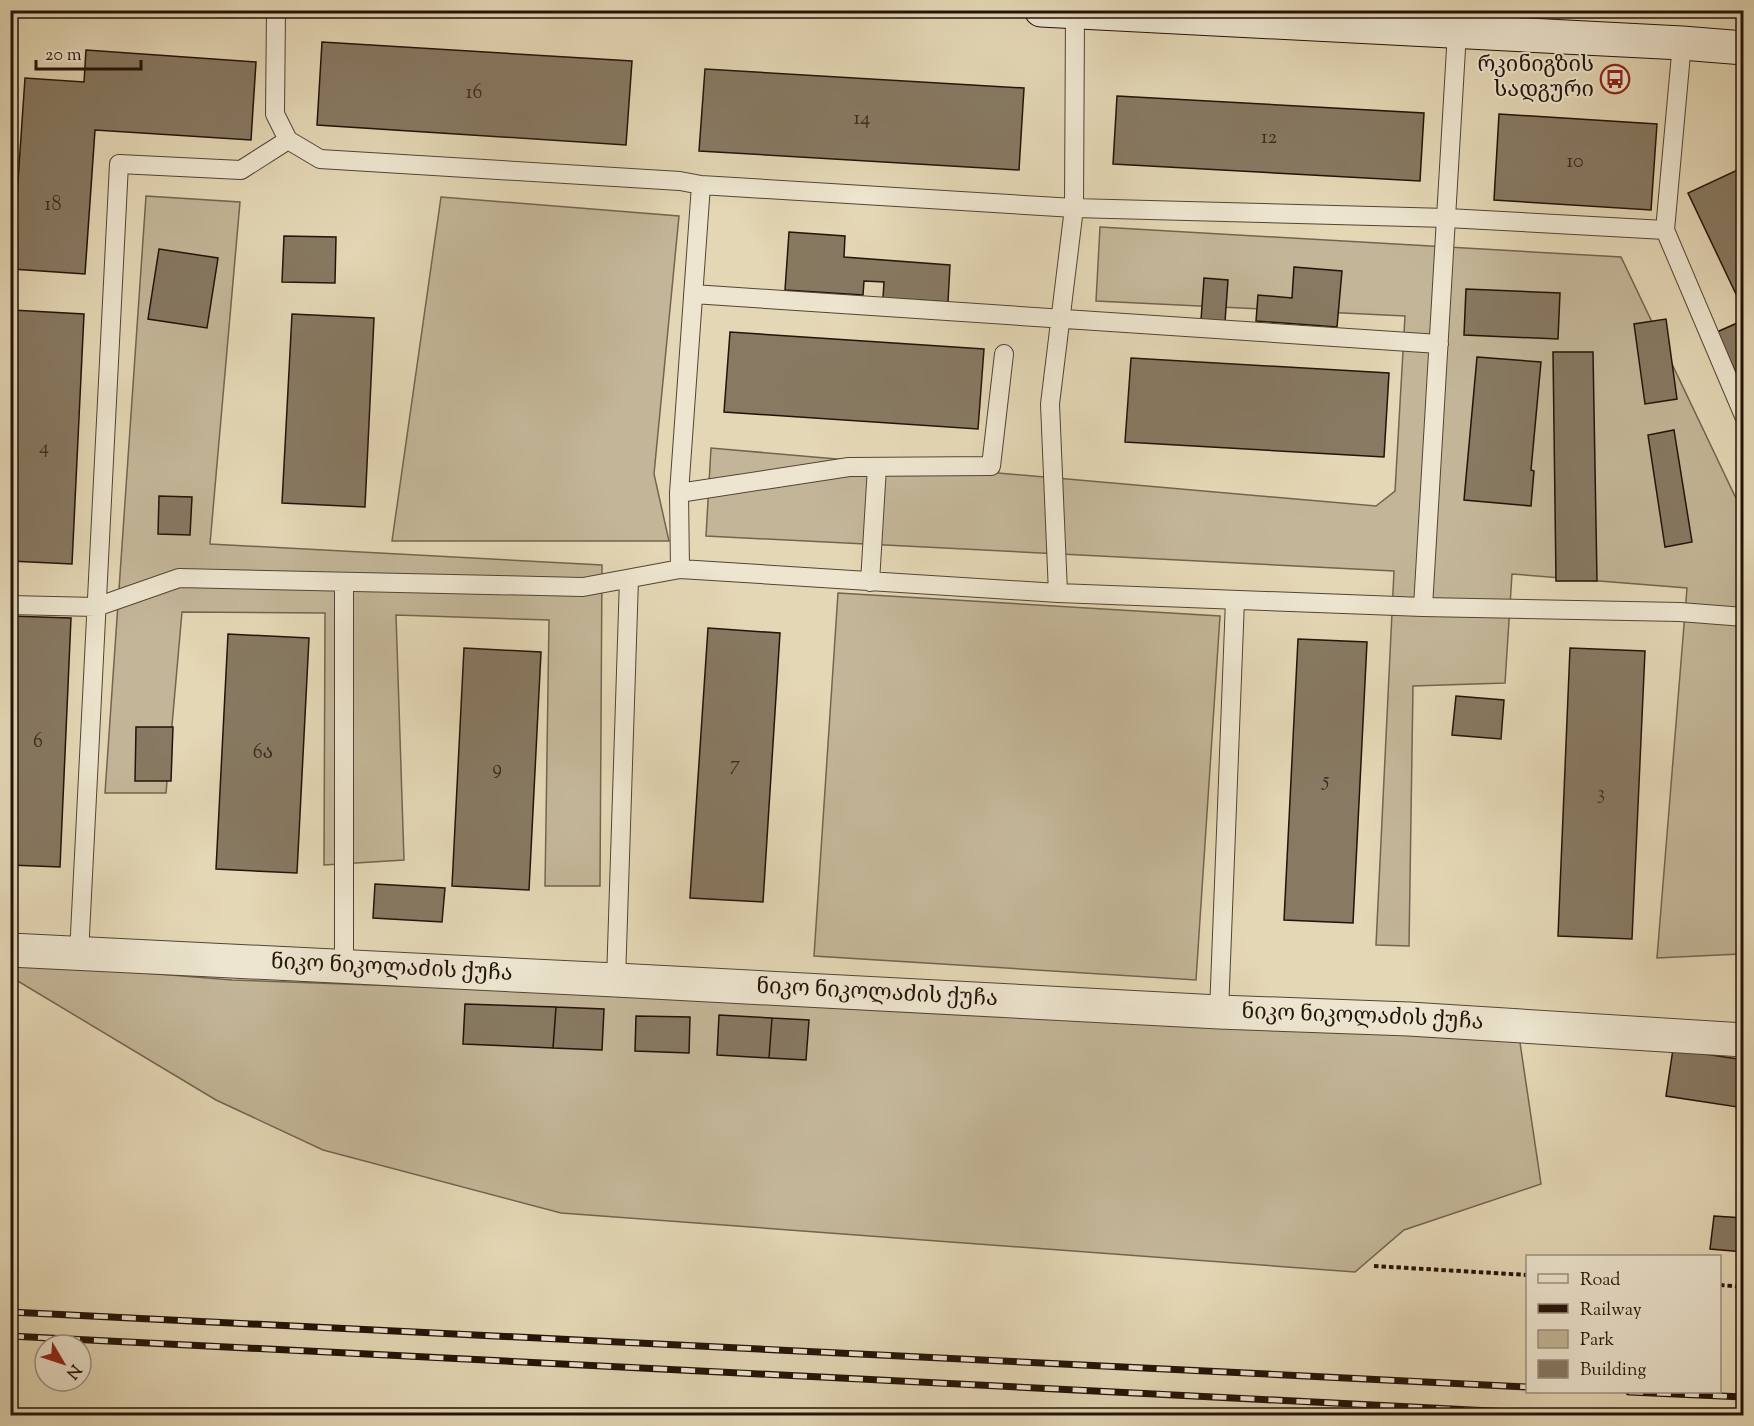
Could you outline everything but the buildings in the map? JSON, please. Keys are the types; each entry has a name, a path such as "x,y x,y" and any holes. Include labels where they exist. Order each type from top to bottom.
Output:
{"street":[{"path":"1041,10 1229,15 1457,32 1743,48"},
{"name":"ნიკო ნიკოლაძის ქუჩა","path":"10,950 1220,1012 1409,1019 1743,1040"}],"lane":[{"path":"276,10 275,114 288,140 320,159 1074,208 1447,218 1665,230"},
{"path":"1058,593 1050,404 1074,208 1075,12"},
{"path":"1423,607 1457,32"},
{"path":"1682,43 1665,230 1743,416"},
{"path":"78,954 119,164 241,170 288,140"},
{"path":"680,569 679,493 701,184"},
{"path":"693,294 1439,344"},
{"path":"679,493 849,467 991,466 1004,354"},
{"path":"870,582 877,467"},
{"path":"10,605 96,607 179,578 584,587 680,569 1058,593 1423,607 1680,612 1743,617"},
{"path":"616,980 629,579"},
{"path":"344,582 344,967"},
{"path":"1220,1012 1235,600"}],"path":[{"path":"1374,1266 1526,1275"},
{"path":"1721,1286 1743,1287"}],"green space":[{"path":"146,196 240,202 210,544 602,565 600,886 545,886 549,620 396,615 404,860 324,865 325,613 182,612 166,793 105,793"},
{"path":"441,197 679,216 654,474 669,541 392,541"},
{"path":"1100,227 1621,257 1743,513 1744,868 1740,954 1657,958 1687,588 1512,574 1505,683 1413,686 1409,946 1376,945 1394,571 706,536 711,448 1376,506 1395,491 1405,316 1096,301"},
{"path":"838,593 1220,616 1196,980 814,956"},
{"path":"10,962 232,980 842,1002 1519,1036 1541,1184 1404,1230 1355,1272 561,1213 323,1150 216,1100 11,977"}],"railway":[{"path":"10,1312 1526,1387"},
{"path":"10,1336 1590,1416"},
{"path":"1652,1393 1744,1397"}],"place":[{"name":"რკინიგზის სადგური","path":"1615,79"}]}
